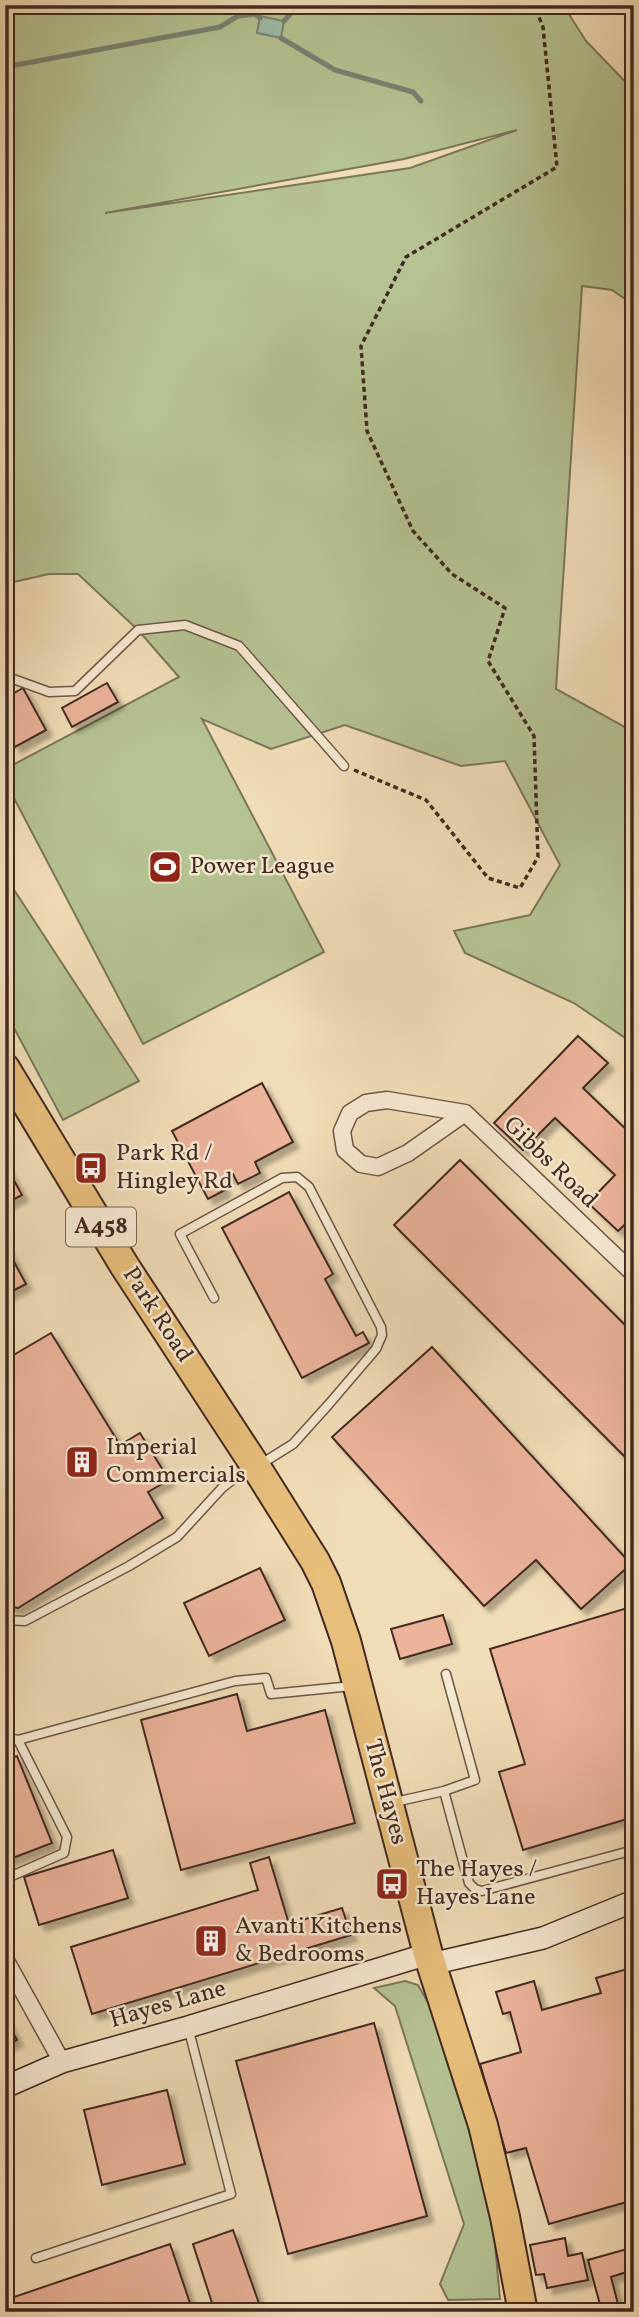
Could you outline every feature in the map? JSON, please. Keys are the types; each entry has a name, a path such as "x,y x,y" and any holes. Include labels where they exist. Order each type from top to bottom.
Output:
{"highway":[{"name":"Park Road","path":"7,1077 124,1265 201,1382"},
{"name":"The Hayes","path":"201,1382 315,1561 326,1583 346,1641 430,1959 483,2125 496,2174 523,2312"}],"street":[{"path":"387,1100 464,1113 408,1153 378,1167 361,1164 345,1150 342,1131 350,1113 366,1103 387,1100"},
{"name":"Gibbs Road","path":"464,1113 634,1274"},
{"name":"Hayes Lane","path":"5,2087 62,2062 430,1959 543,1938 634,1901"},
{"path":"5,1959 62,2062"}],"lane":[{"path":"5,676 49,692 75,691 138,630 185,625 239,646 344,766"},
{"path":"5,1620 25,1621 129,1566 177,1537 222,1488 255,1465 293,1444 376,1349 382,1335 381,1327 309,1187 297,1177 273,1183 180,1234 214,1298"},
{"path":"388,1804 444,1791 475,1780 446,1674"},
{"path":"5,1737 18,1740 235,1681 266,1678 271,1693 358,1685"},
{"path":"5,1879 64,1853 67,1837 18,1740"},
{"path":"444,1791 469,1883 475,1889 482,1891 631,1851"},
{"path":"36,2258 231,2194 188,2027"}],"path":[{"path":"344,766 426,800 488,878 520,888 538,858 534,736 488,661 505,608 452,574 413,531 367,431 361,346 406,257 557,167 543,27 534,5"}],"shaded area":[{"path":"5,5 563,5 586,41 634,91 634,305 612,290 582,286 556,689 634,732 634,1044 574,1003 465,953 454,931 530,915 560,865 505,761 461,766 345,725 271,749 202,719 324,952 143,1044 5,781 5,769 179,677 138,630 78,574 49,574 5,584","holes":["517,130 410,168 105,213 404,159"]},
{"path":"260,16 284,21 281,38 257,33"},
{"path":"5,876 139,1081 63,1120 5,1011"},
{"path":"405,1981 418,1985 430,2006 467,2120 494,2234 500,2299 448,2300 440,2284 464,2224 395,2006 374,1988"}],"building":[{"path":"107,683 118,702 72,727 62,708"},
{"path":"23,688 46,730 15,747 5,730 5,698"},
{"path":"578,1036 608,1063 583,1088 634,1137 634,1216 618,1231 588,1203 615,1175 555,1118 523,1150 494,1123"},
{"path":"262,1083 293,1142 255,1162 260,1173 238,1184 233,1174 220,1181 225,1190 208,1199 172,1131"},
{"path":"460,1160 634,1334 634,1466 394,1225"},
{"path":"5,1164 22,1195 5,1204"},
{"path":"289,1192 333,1274 325,1279 356,1336 363,1332 369,1343 302,1378 222,1228"},
{"path":"5,1245 26,1284 5,1295"},
{"name":"Imperial Commercials","path":"51,1333 120,1445 140,1433 169,1480 148,1492 163,1518 18,1608 5,1606 5,1360"},
{"path":"432,1347 631,1564 581,1609 536,1560 484,1606 332,1437"},
{"path":"260,1568 285,1620 209,1656 184,1603"},
{"path":"634,1606 634,1817 523,1850 499,1772 525,1764 490,1649"},
{"path":"443,1615 452,1644 400,1659 391,1629"},
{"path":"237,1694 247,1731 325,1710 355,1823 181,1870 141,1720"},
{"path":"17,1756 52,1843 5,1861 5,1760"},
{"path":"113,1850 128,1898 39,1925 24,1877"},
{"name":"Avanti Kitchens & Bedrooms","path":"269,1857 289,1924 342,1908 351,1935 92,2014 71,1947 258,1890 250,1863"},
{"path":"634,1967 634,2200 549,2224 526,2148 506,2153 480,2064 521,2052 510,2012 503,2014 496,1992 534,1981 542,2010 601,1993 596,1978"},
{"path":"5,2017 17,2040 5,2046"},
{"path":"374,2023 427,2216 288,2254 236,2061"},
{"path":"167,2090 185,2164 102,2185 84,2110"},
{"path":"233,2230 262,2312 215,2312 193,2244"},
{"path":"565,2238 568,2256 582,2253 588,2280 547,2288 544,2274 536,2275 530,2245"},
{"path":"170,2244 193,2312 16,2312 11,2298"},
{"path":"627,2249 633,2270 611,2277 620,2312 602,2312 588,2260"}],"waterway":[{"path":"284,21 291,13 325,5"},
{"path":"5,67 220,27 238,16 255,14 260,18"},
{"path":"281,38 335,70 413,92 421,101"}],"place":[{"name":"Power League","path":"165,867"},
{"name":"Park Rd / Hingley Rd","path":"91,1168"},
{"name":"Imperial Commercials","path":"82,1462"},
{"name":"The Hayes / Hayes Lane","path":"392,1884"},
{"name":"Avanti Kitchens & Bedrooms","path":"211,1941"}]}
